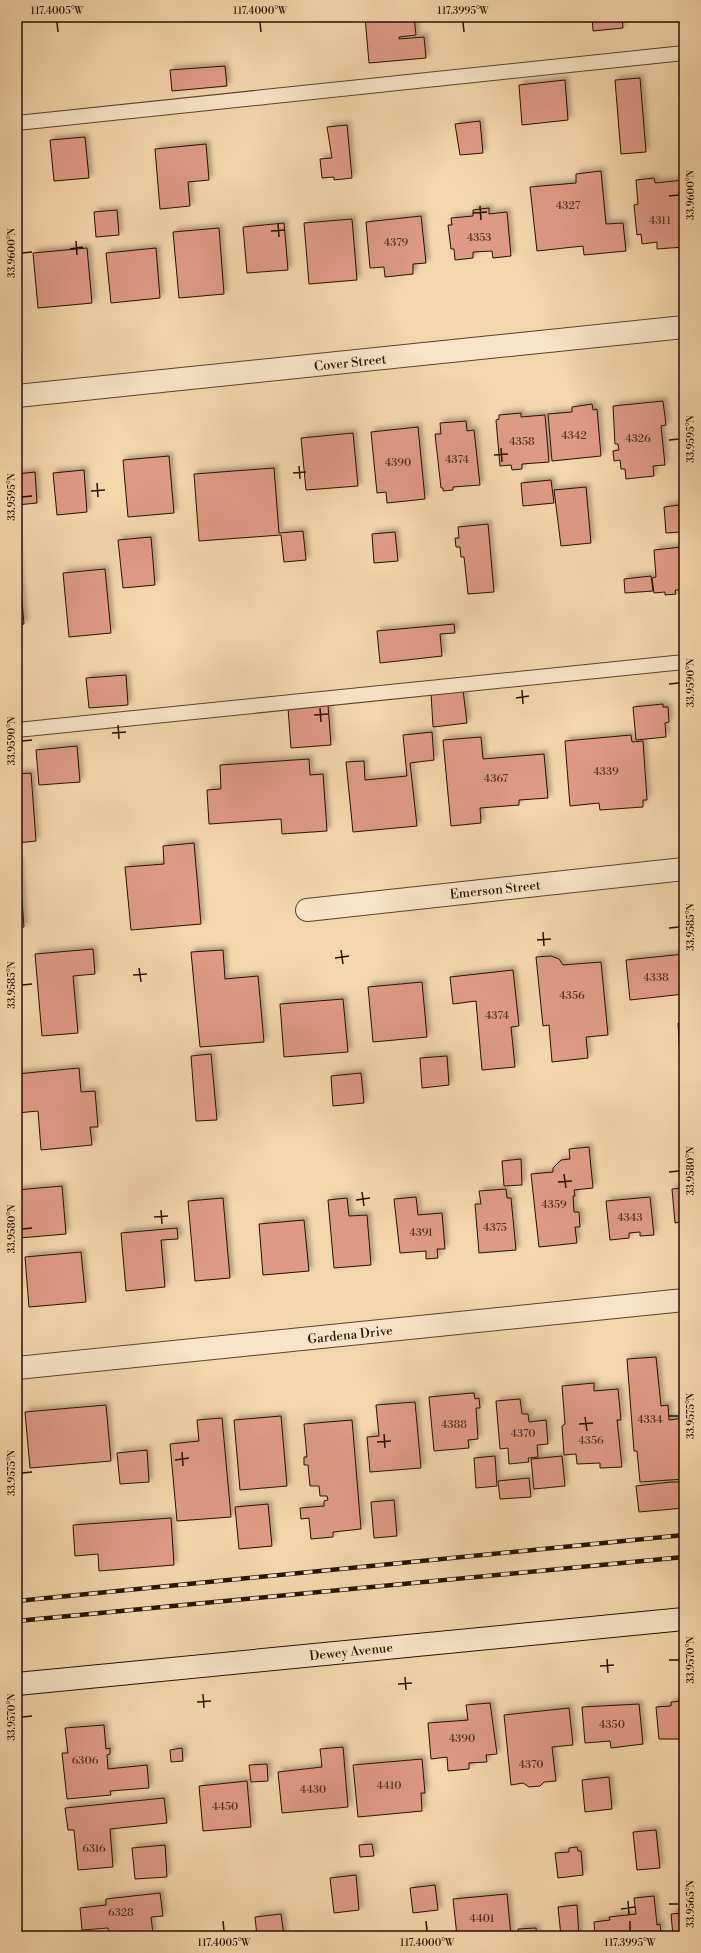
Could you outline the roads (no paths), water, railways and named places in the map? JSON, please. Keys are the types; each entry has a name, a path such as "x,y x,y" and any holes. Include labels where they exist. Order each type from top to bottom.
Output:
{"street":[{"name":"Cover Street","path":"17,396 684,327"},
{"name":"Emerson Street","path":"307,910 684,869"},
{"name":"Gardena Drive","path":"17,1368 684,1300"},
{"name":"Dewey Avenue","path":"17,1684 684,1619"}],"lane":[{"path":"17,123 684,53"},
{"path":"17,730 684,662"}],"railway":[{"path":"17,1601 684,1535"},
{"path":"17,1621 684,1557"}]}
